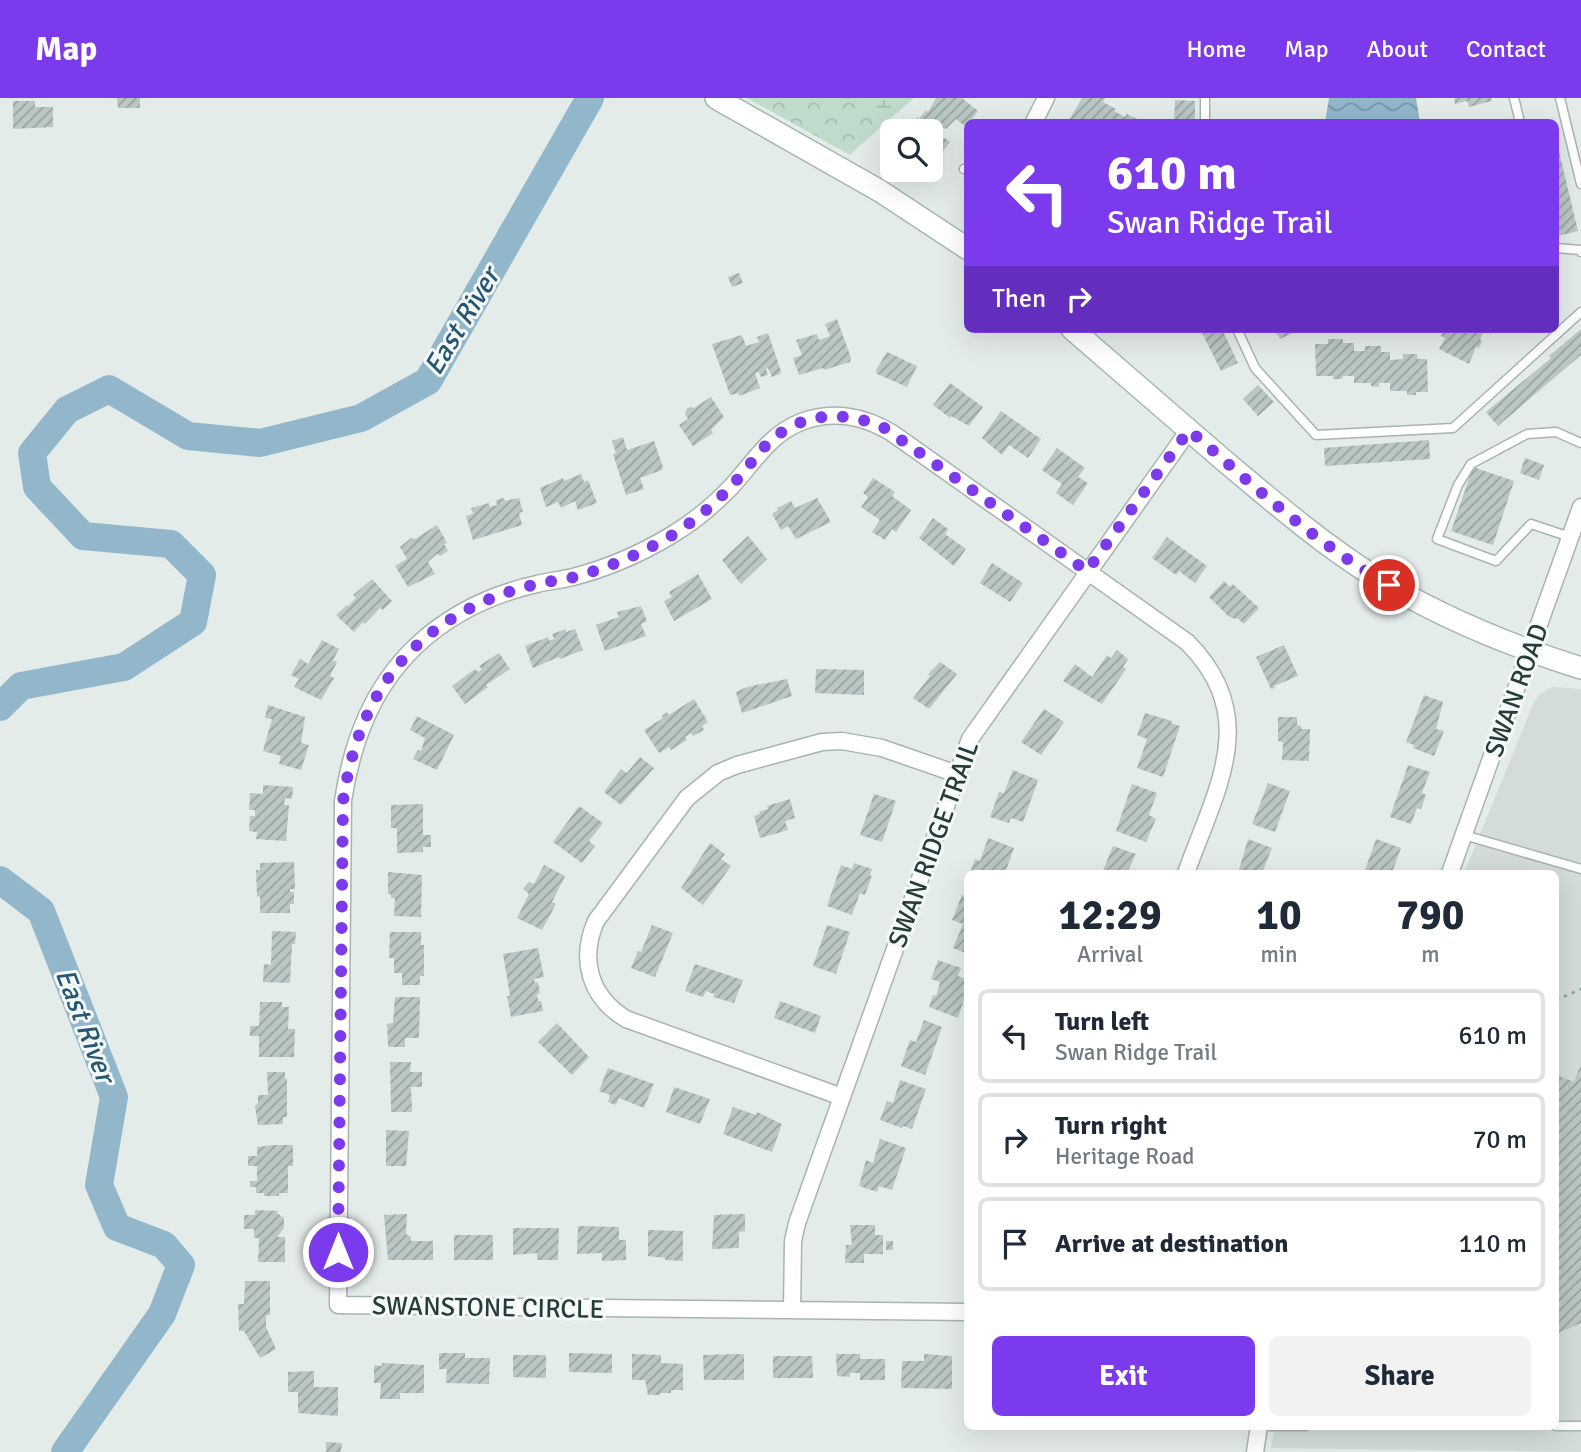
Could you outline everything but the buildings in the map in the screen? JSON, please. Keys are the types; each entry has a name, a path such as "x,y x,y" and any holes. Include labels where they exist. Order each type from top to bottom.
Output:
{"main road":[{"path":"716,98 880,191 964,246"},
{"path":"1077,333 1280,509 1373,576 1473,629 1581,668"}],"street":[{"path":"1036,119 1046,98"},
{"name":"SWANSTONE CIRCLE","path":"964,1312 338,1306 343,801 348,768 367,713 396,668 438,627 498,595 573,577 638,554 673,534 706,510 731,487 767,444 783,431 820,416 850,416 883,427 1087,571 1187,642 1213,673 1222,691 1227,711 1227,752 1187,870"},
{"name":"SWAN RIDGE TRAIL","path":"792,1310 793,1241 797,1223 970,740 1189,430"},
{"name":"SWAN ROAD","path":"1451,870 1581,507"},
{"path":"842,1097 626,1019 615,1012 603,1000 590,976 587,960 590,935 596,921 687,798 718,773 737,765 822,743 842,741 882,748 957,774"},
{"path":"1255,1452 1258,1430"}],"lane":[{"path":"1205,98 1205,119"},
{"path":"1514,98 1519,119"},
{"path":"1560,98 1581,184"},
{"path":"1559,248 1580,250"},
{"path":"1559,332 1581,312"},
{"path":"1239,333 1255,368 1316,435 1453,428 1558,333"},
{"path":"1570,537 1531,524 1496,561 1437,539 1458,485 1471,464 1527,434 1556,432 1581,443"},
{"path":"1464,835 1581,869"},
{"path":"1559,1426 1581,1426"}],"path":[{"path":"1559,999 1581,989"}],"shaded area":[{"path":"1552,687 1581,689 1581,1452 1271,1448 1274,1430 1559,1430 1559,870 1465,870 1539,695"}],"green space":[{"path":"747,98 858,98 880,124 880,128 850,155"},
{"path":"858,98 914,98 890,119 880,119 880,124"}],"water":[{"path":"1329,98 1416,98 1420,119 1326,119"}],"waterway":[{"name":"East River","path":"0,707 21,686 124,667 193,622 202,575 171,544 83,536 37,487 32,453 67,410 109,389 188,436 260,443 361,418 428,381 590,98"},
{"name":"East River","path":"0,880 41,911 114,1097 99,1185 117,1227 164,1245 181,1265 162,1314 65,1452"}],"route":[{"path":"338,1252 343,801 348,768 356,740 379,691 416,646 438,627 498,595 573,577 638,554 673,534 706,510 731,487 767,444 783,431 820,416 835,415 865,419 883,427 1087,571 1189,430 1325,544 1389,585"}]}
